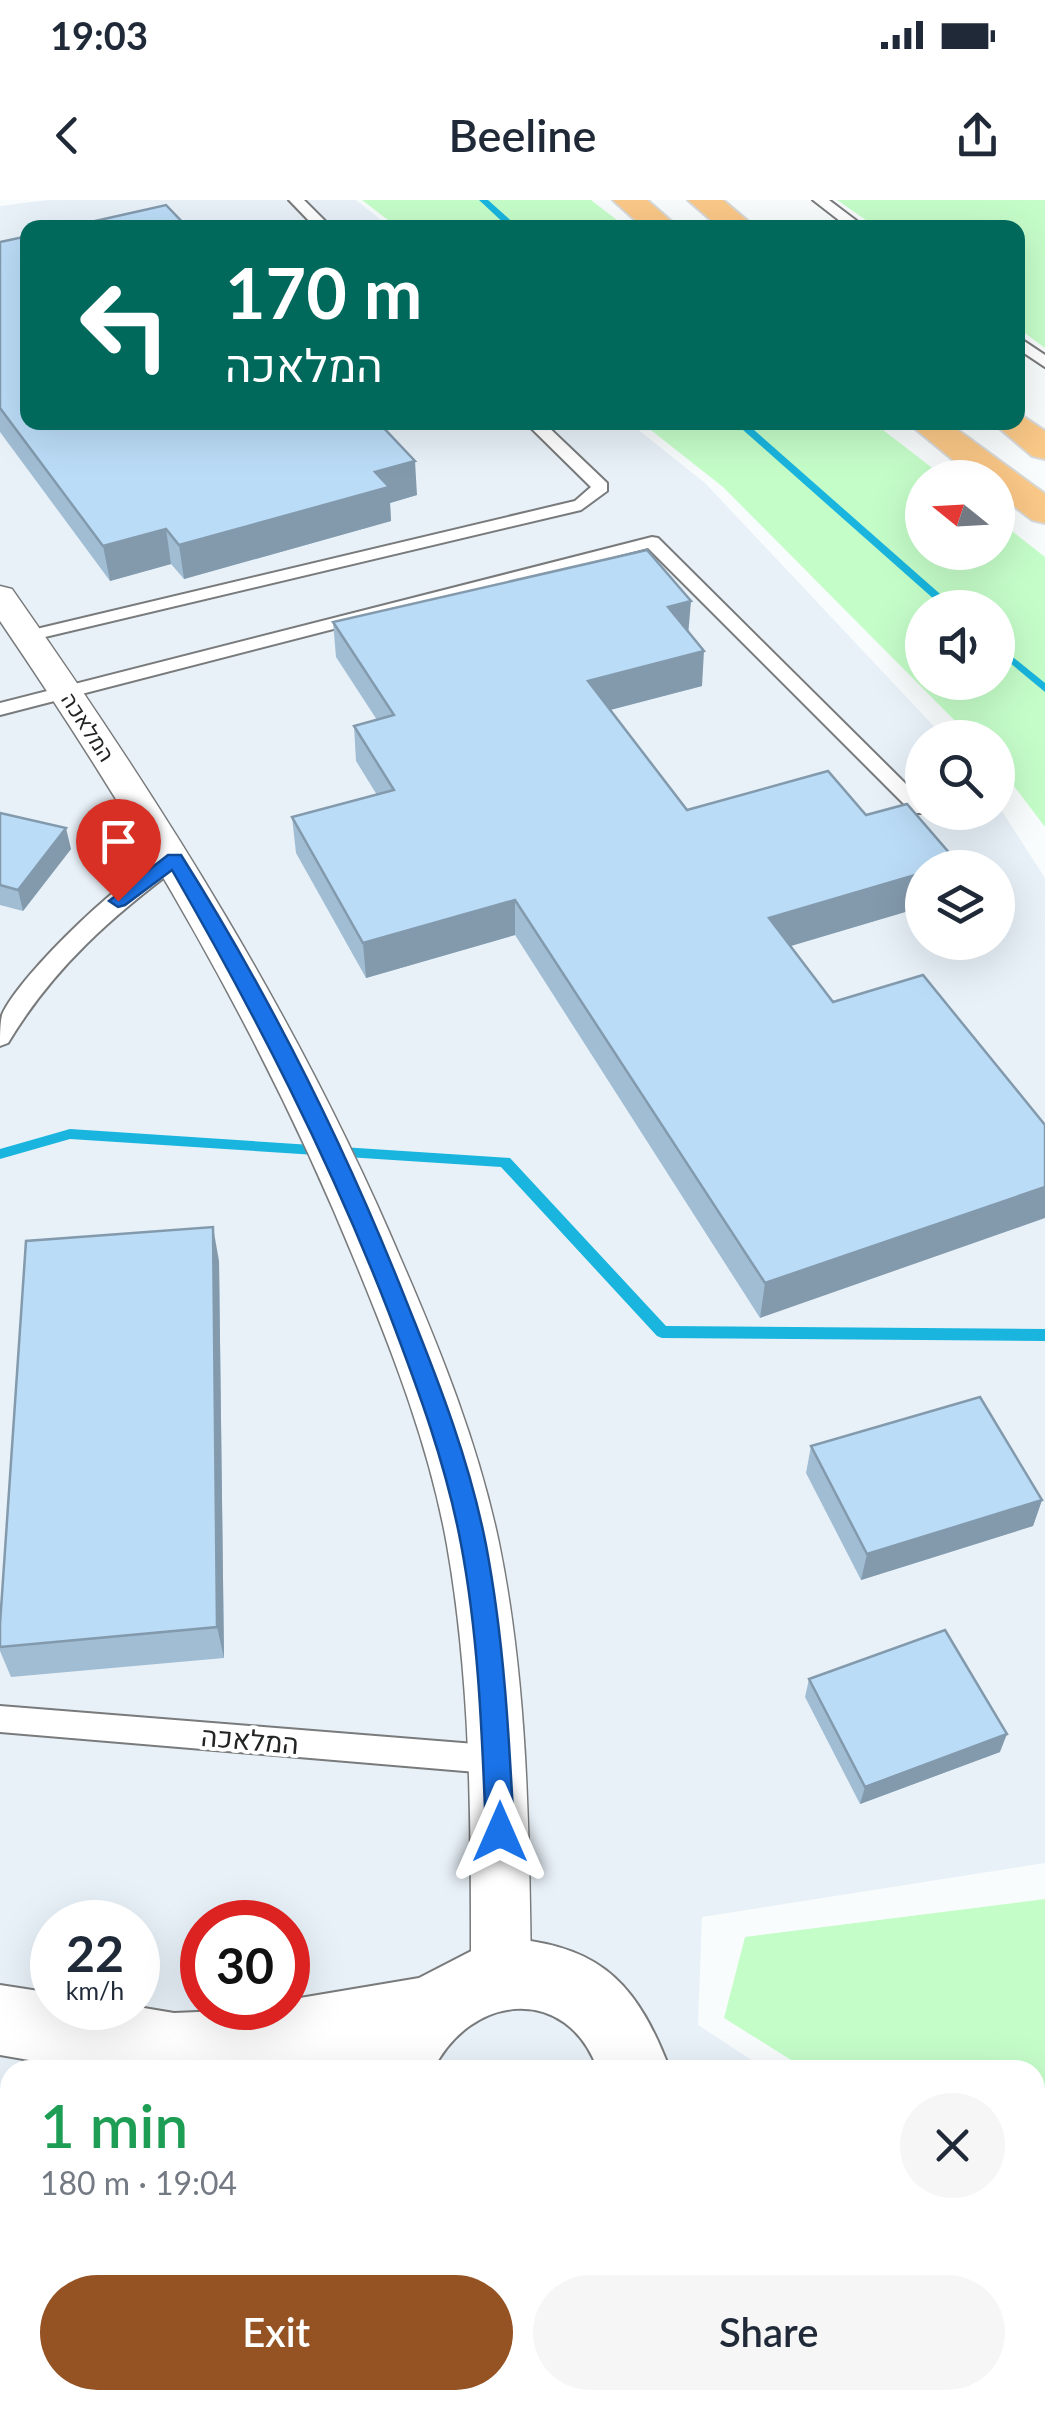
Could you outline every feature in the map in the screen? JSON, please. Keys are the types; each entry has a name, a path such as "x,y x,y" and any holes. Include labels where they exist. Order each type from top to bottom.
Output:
{"highway":[{"path":"628,200 654,220"},
{"path":"703,200 729,220"},
{"path":"935,430 1045,512"},
{"path":"1020,430 1045,448"}],"street":[{"name":"המלאכה","path":"0,596 175,859 263,1010 358,1206 441,1418 473,1544 500,1760 501,1974"},
{"path":"0,2020 205,2059 355,2027 412,2041 461,1986 501,1974 538,1976 572,1988 601,2009 624,2040 631,2060"}],"lane":[{"path":"296,200 317,220"},
{"path":"820,200 847,220"},
{"path":"28,636 581,505 601,487 540,430"},
{"path":"0,709 652,542 905,794"},
{"path":"0,1038 37,975 90,922 175,859"},
{"name":"המלאכה","path":"0,1719 500,1760"}],"shaded area":[{"path":"48,200 356,200 381,220 20,220 20,430 639,430 705,483 905,696 905,700 928,720 905,720 905,830 1014,830 1045,878 1045,1863 702,1917 698,2025 752,2060 0,2060 0,206"}],"green space":[{"path":"362,200 591,200 617,220 388,220"},
{"path":"837,200 1045,200 1045,348 1025,333 1025,220 866,220"},
{"path":"651,430 883,430 922,460 905,460 905,570 1015,570 1015,533 1045,557 1045,827 1015,787 1015,720 954,720 934,700 1015,700 1015,590 905,590 905,670 723,487"},
{"path":"1045,1899 1045,2060 791,2060 724,2018 745,1937"}],"building":[{"path":"166,205 180,220 99,220"},
{"path":"20,238 20,430 386,430 415,461 375,472 389,487 179,545 166,529 103,546 0,408 0,242"},
{"path":"647,550 691,601 668,607 704,651 588,681 687,810 828,771 866,815 905,805 905,830 929,830 947,850 905,850 905,878 769,918 833,1002 923,975 1045,1125 1045,1187 765,1283 515,900 363,943 292,817 394,790 354,726 394,715 333,622"},
{"path":"0,813 66,828 18,890 0,885"},
{"path":"213,1227 217,1627 0,1647 26,1241"},
{"path":"980,1397 1042,1500 867,1554 811,1446"},
{"path":"945,1630 1007,1734 865,1787 809,1679"}],"waterway":[{"path":"483,200 506,220"},
{"path":"748,430 930,590"},
{"path":"1015,663 1045,689"},
{"path":"0,1154 70,1134 505,1162 662,1332 1045,1335"}],"route":[{"path":"118,901 175,859 263,1010 358,1206 441,1418 473,1544 492,1671 500,1760 500,1832"}]}
